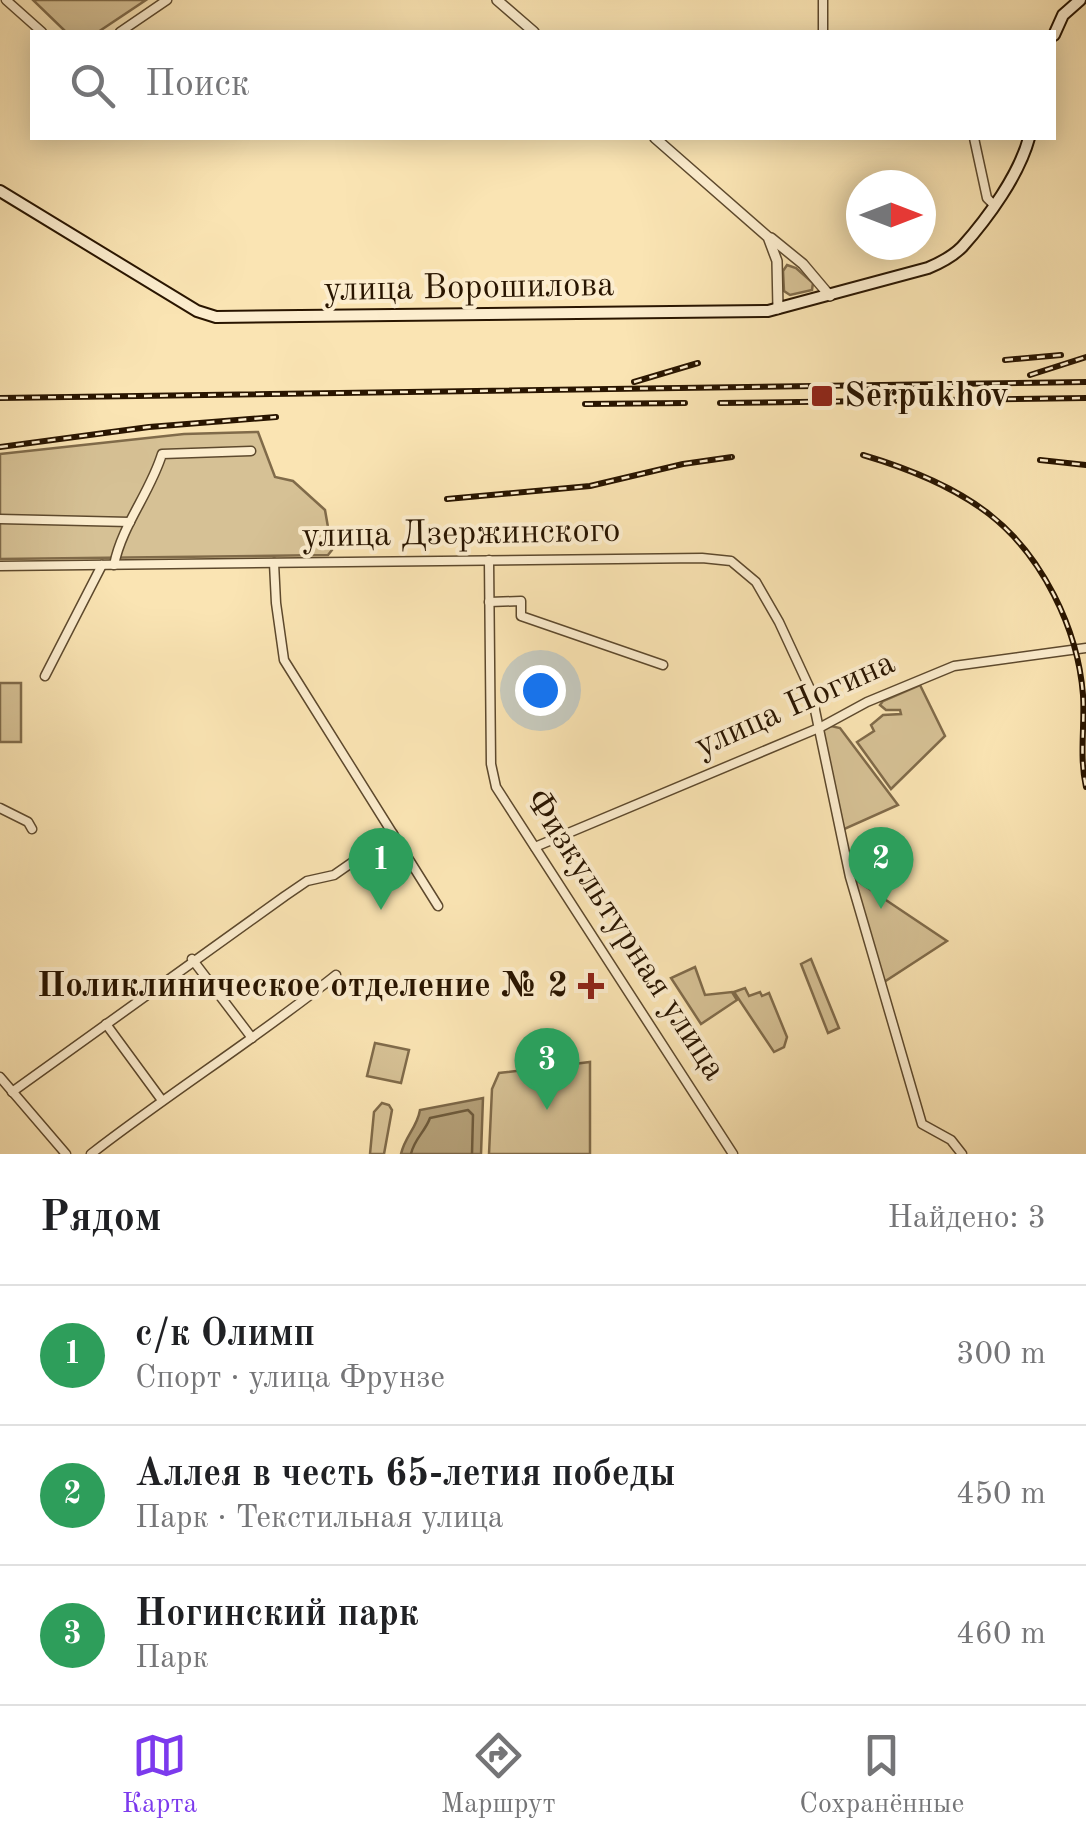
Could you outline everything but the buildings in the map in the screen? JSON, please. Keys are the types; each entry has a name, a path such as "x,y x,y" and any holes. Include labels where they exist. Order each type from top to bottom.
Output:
{"main road":[{"path":"1056,31 1063,16 1080,0"},
{"path":"993,204 1028,140"},
{"name":"улица Ворошилова","path":"0,191 184,304 216,317 778,310 928,268 961,248 993,204"}],"street":[{"path":"0,8 7,0 40,30"},
{"path":"123,30 167,0"},
{"path":"497,0 532,30"},
{"path":"823,0 823,30"},
{"path":"657,140 803,264 830,296"},
{"path":"974,140 988,198 993,204"},
{"path":"768,237 776,255 778,310"},
{"path":"777,270 789,259 803,264"},
{"path":"114,565 118,548 164,453 251,451"},
{"path":"0,519 130,522"},
{"name":"улица Дзержинского","path":"0,566 702,558 731,561 756,582 766,598 811,691 850,878 922,1124 952,1140 962,1154"},
{"name":"Физкультурная улица","path":"489,560 492,764 496,787 733,1154"},
{"path":"274,564 284,660 438,906"},
{"path":"45,676 102,565"},
{"path":"489,602 521,601 521,616 663,665"},
{"name":"улица Ногина","path":"535,847 821,727 868,702 954,666 1086,648"},
{"path":"0,808 28,822 32,829"},
{"path":"12,1092 192,960 308,882 334,875 393,834"},
{"path":"192,960 252,1038"},
{"path":"91,1154 336,974"},
{"path":"106,1024 161,1099"},
{"path":"0,1078 66,1154"}],"shaded area":[{"path":"33,0 146,0 101,30 64,30"},
{"path":"787,265 813,283 812,290 790,295 784,291 783,271"},
{"path":"258,432 275,477 293,481 325,510 332,550 328,555 0,559 0,454 184,434"},
{"path":"0,683 21,683 21,742 0,742"},
{"path":"920,685 945,736 891,789 857,742 874,731 871,725 883,715 901,714 900,710 886,710 880,705 883,701"},
{"path":"822,724 840,728 898,805 840,831"},
{"path":"853,878 947,941 884,982"},
{"path":"811,959 839,1028 828,1033 801,964"},
{"path":"695,967 705,995 732,992 737,1000 701,1024 671,978"},
{"path":"745,988 749,996 769,993 787,1037 784,1047 774,1052 734,992"},
{"path":"375,1043 409,1050 401,1083 367,1076"},
{"path":"590,1062 590,1154 489,1154 492,1089 499,1073"},
{"path":"382,1103 392,1110 384,1154 370,1154 374,1112"}],"water":[{"path":"483,1098 481,1154 401,1154 420,1110"}],"railway":[{"path":"1005,360 1061,355"},
{"path":"1030,375 1086,357"},
{"path":"634,382 698,363"},
{"path":"0,398 1086,382"},
{"path":"720,403 1086,398"},
{"path":"585,404 685,403"},
{"path":"0,447 149,427 276,417"},
{"path":"863,455 929,479 975,504 1008,531 1041,572 1065,620 1080,670 1086,787"},
{"path":"447,499 590,486 732,457"},
{"path":"1040,460 1086,465"}],"place":[{"name":"Serpukhov","path":"822,396"},
{"name":"Аллея в честь 65-летия победы","path":"881,909"},
{"name":"с/к Олимп","path":"381,910"},
{"name":"Поликлиническое отделение № 2","path":"591,986"},
{"name":"Ногинский парк","path":"547,1110"}]}
